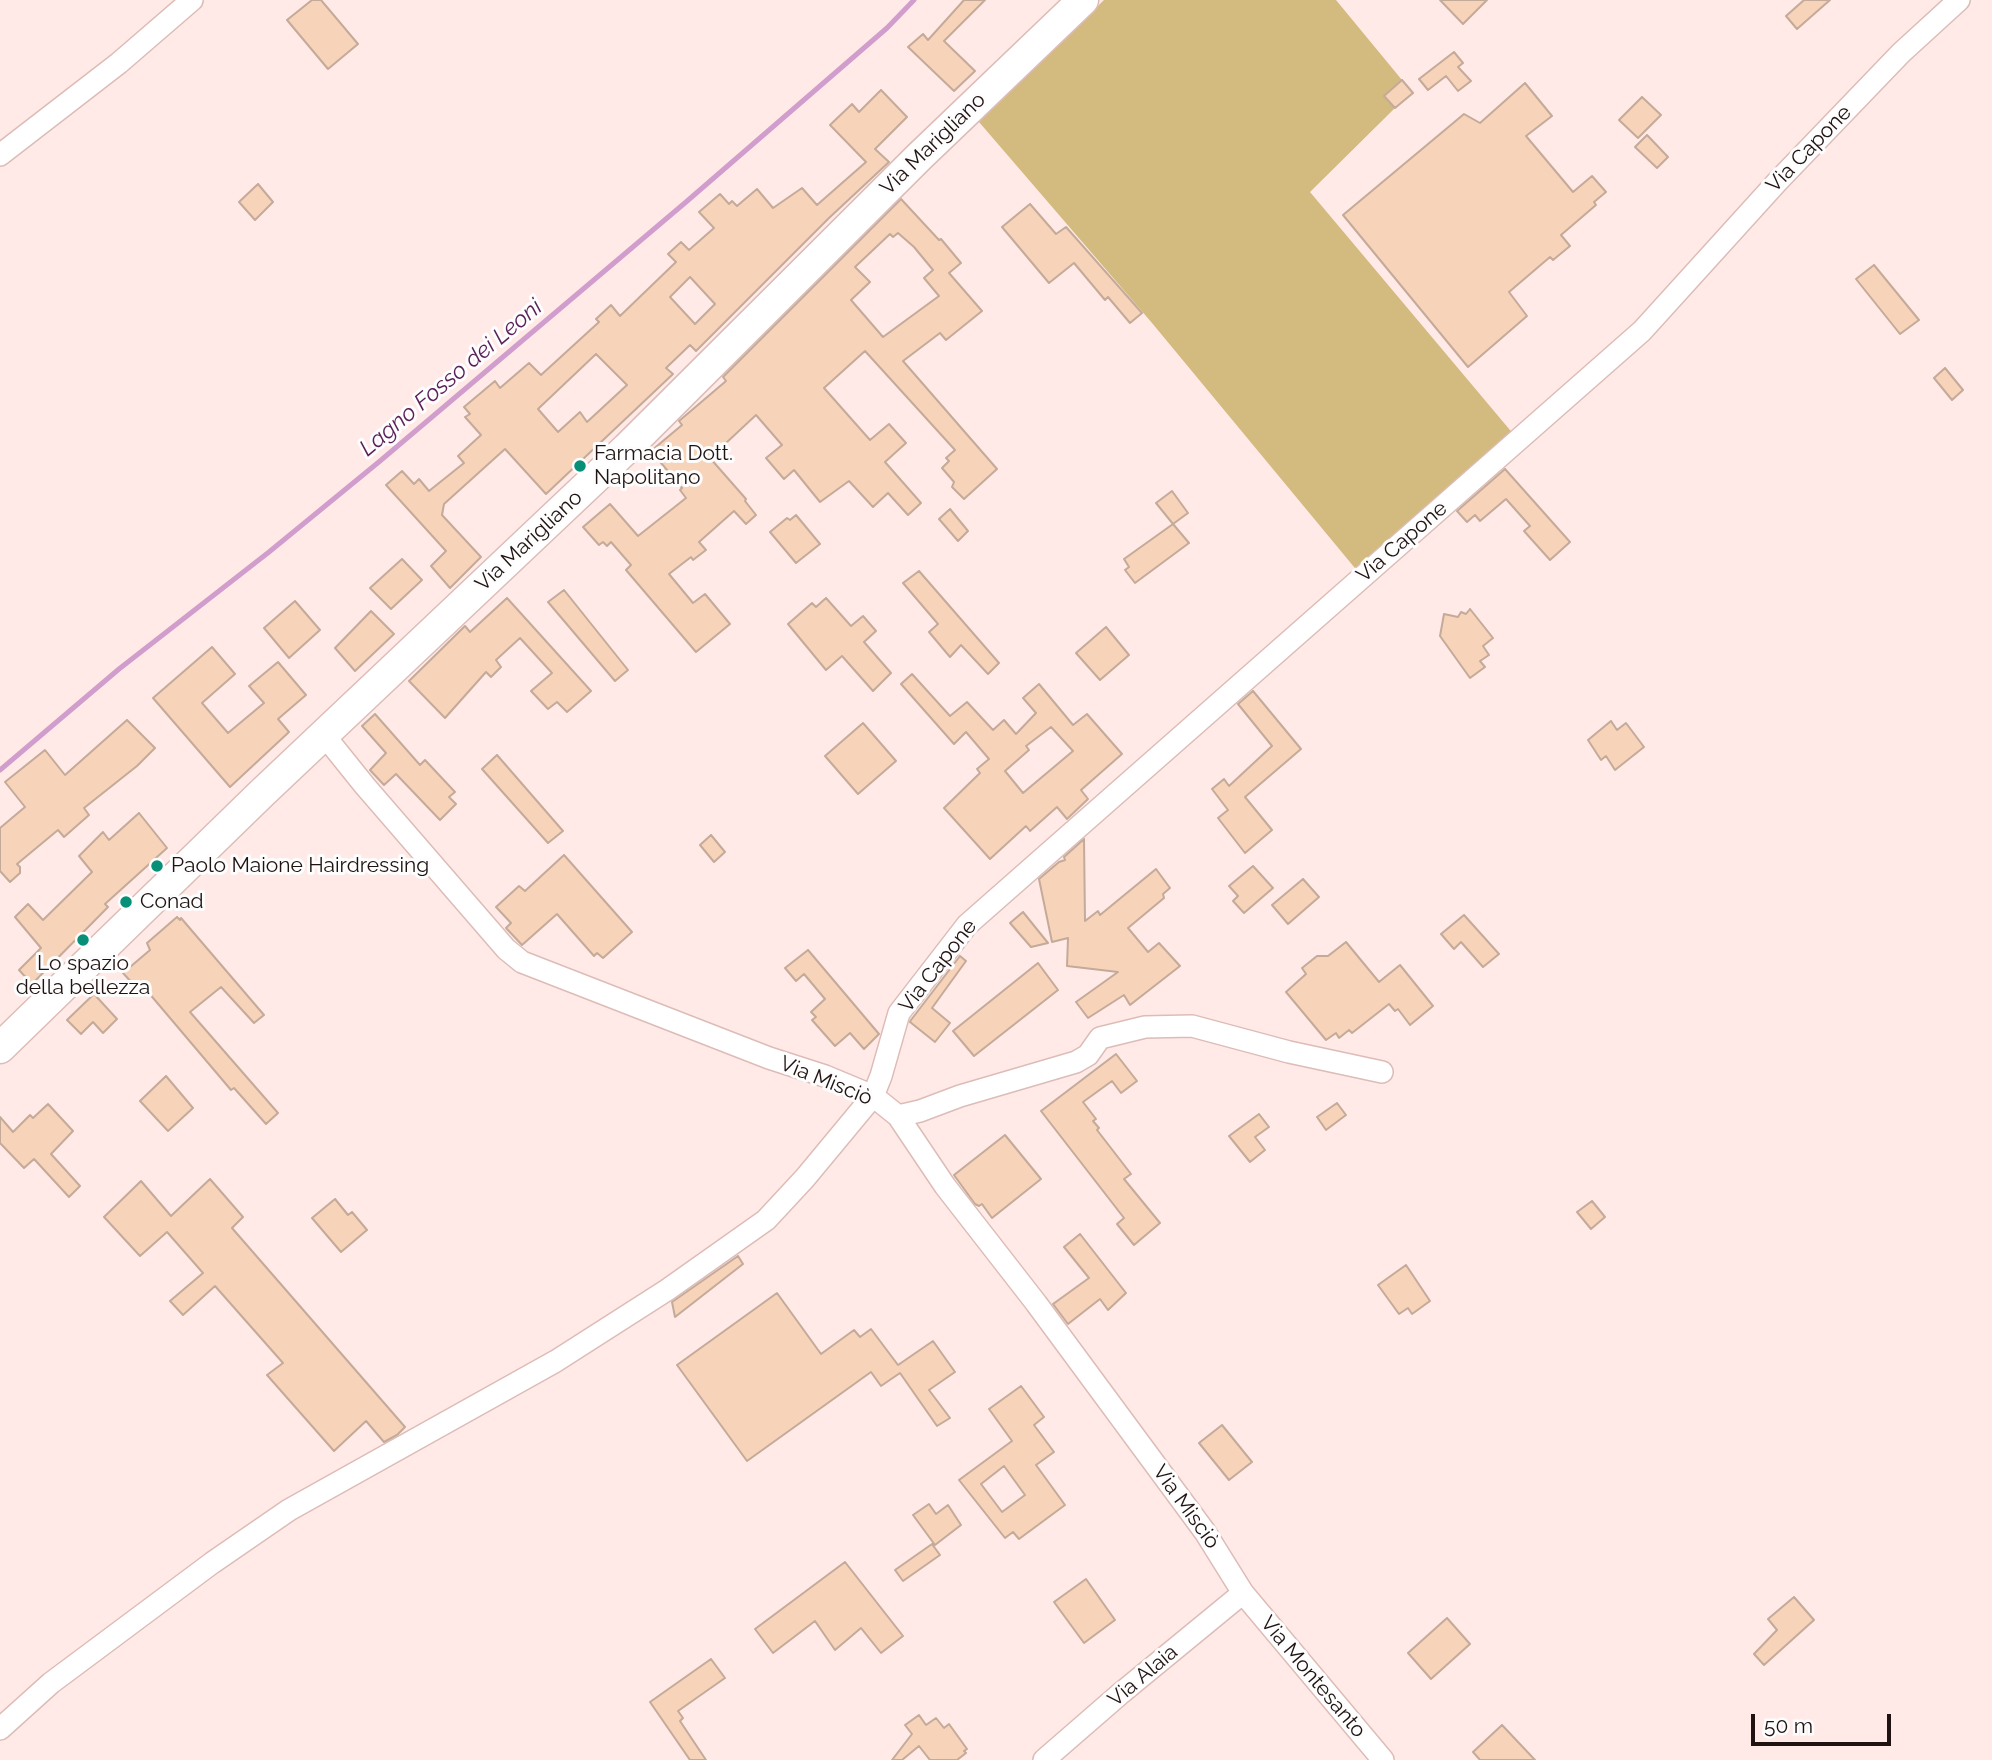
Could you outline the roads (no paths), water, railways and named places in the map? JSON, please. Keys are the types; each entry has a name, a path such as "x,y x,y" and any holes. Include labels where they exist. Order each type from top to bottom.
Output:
{"street":[{"path":"0,155 119,63 192,0"},
{"name":"Via Marigliano","path":"0,1048 324,734 627,448 919,157 1083,0"},
{"name":"Via Capone","path":"873,1096 899,1013 967,925 1642,331 1778,181 1901,53 1959,0"},
{"name":"Via Misciò","path":"324,734 365,786 506,948 522,962 769,1058 825,1076 873,1096 898,1116 945,1186 1037,1303 1205,1532 1243,1593"},
{"path":"898,1116 1076,1062 1088,1055 1100,1038 1145,1027 1192,1027 1382,1072"},
{"path":"0,1729 51,1683 212,1563 289,1510 556,1361 731,1246 766,1220 873,1096"},
{"name":"Via Alaia","path":"1044,1760 1120,1693 1243,1593"},
{"name":"Via Montesanto","path":"1243,1593 1383,1760"}],"waterway":[{"name":"Lagno Fosso dei Leoni","path":"0,770 119,669 380,461 686,202 887,28 914,0"}],"place":[{"name":"Farmacia Dott. Napolitano","path":"580,466"},
{"name":"Paolo Maione Hairdressing","path":"157,866"},
{"name":"Conad","path":"126,902"},
{"name":"Lo spazio della bellezza","path":"83,940"}]}
